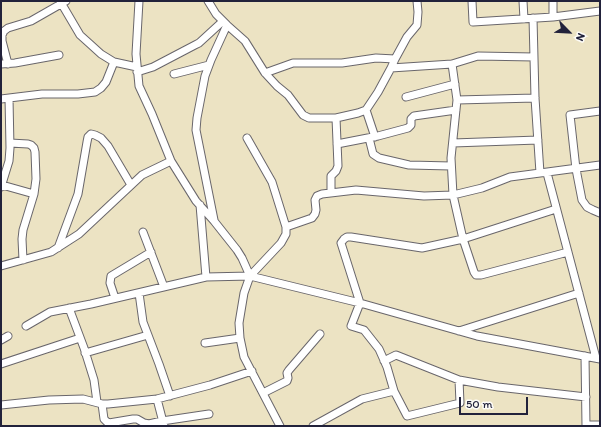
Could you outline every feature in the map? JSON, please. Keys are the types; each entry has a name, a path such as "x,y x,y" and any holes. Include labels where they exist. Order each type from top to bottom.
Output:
{"street":[{"path":"139,1 136,54 139,86 171,162 200,205 237,250 250,276"},
{"path":"208,1 216,14 245,41 265,73 288,95 302,115 309,118 336,118 366,110 378,92 407,37 417,25 417,1"},
{"path":"472,1 473,22 600,13"},
{"path":"523,1 524,19"},
{"path":"553,1 553,17"},
{"path":"59,55 4,64 2,34 8,28 31,21 62,2 80,34 101,54 114,62 137,70 153,67 199,43 225,23"},
{"path":"26,326 50,312 206,277 250,276 360,303 477,336 598,358 556,209 543,173 538,140 535,98 533,18"},
{"path":"214,221 196,130 205,76 225,23"},
{"path":"391,68 452,64 478,56 534,57"},
{"path":"265,73 293,63 342,63 376,58 395,59"},
{"path":"1,99 42,94 78,94 95,92 106,82 114,62"},
{"path":"452,64 457,100 451,158 453,195 463,239 474,272 476,275 480,275 568,252"},
{"path":"174,74 209,65"},
{"path":"406,97 455,84"},
{"path":"9,98 9,161 1,186 34,194"},
{"path":"457,100 535,98"},
{"path":"366,110 372,137 373,154 379,158 409,165 451,166"},
{"path":"337,144 372,137 410,126 411,119 414,116 456,110"},
{"path":"600,111 570,115 576,169 582,200 587,206 600,213"},
{"path":"331,193 331,176 336,171 338,166 336,118"},
{"path":"58,248 78,194 88,137 91,134 101,138 108,146 131,185"},
{"path":"247,138 272,182 286,227 286,234 281,243 250,276 240,312 240,338 244,357 280,426"},
{"path":"453,143 538,140"},
{"path":"10,143 31,145 35,152 36,179 34,194 23,230 23,260"},
{"path":"1,266 51,252 58,248 79,234 142,175 171,162"},
{"path":"286,227 312,218 316,210 317,196 322,194 356,190 424,196 453,195 482,188 510,177 600,165"},
{"path":"200,205 206,277"},
{"path":"459,380 460,403 407,416 394,391 379,349 364,330 351,326 360,303 341,243 347,237 352,237 422,248 463,239 556,209"},
{"path":"143,232 164,287"},
{"path":"116,298 110,283 111,276 151,252"},
{"path":"139,292 143,322 170,396"},
{"path":"459,331 579,293"},
{"path":"69,308 94,380 104,419 107,422 109,423 133,419 149,424 163,423 209,414"},
{"path":"263,393 287,381 289,370 320,334"},
{"path":"85,353 148,335"},
{"path":"1,364 80,338"},
{"path":"205,343 240,338"},
{"path":"384,361 396,355 459,380 498,387 586,397"},
{"path":"585,356 586,426 600,425"},
{"path":"1,404 83,399 108,404 157,399 210,385 252,371"},
{"path":"313,426 362,399 394,391"},
{"path":"157,399 163,423"}]}
